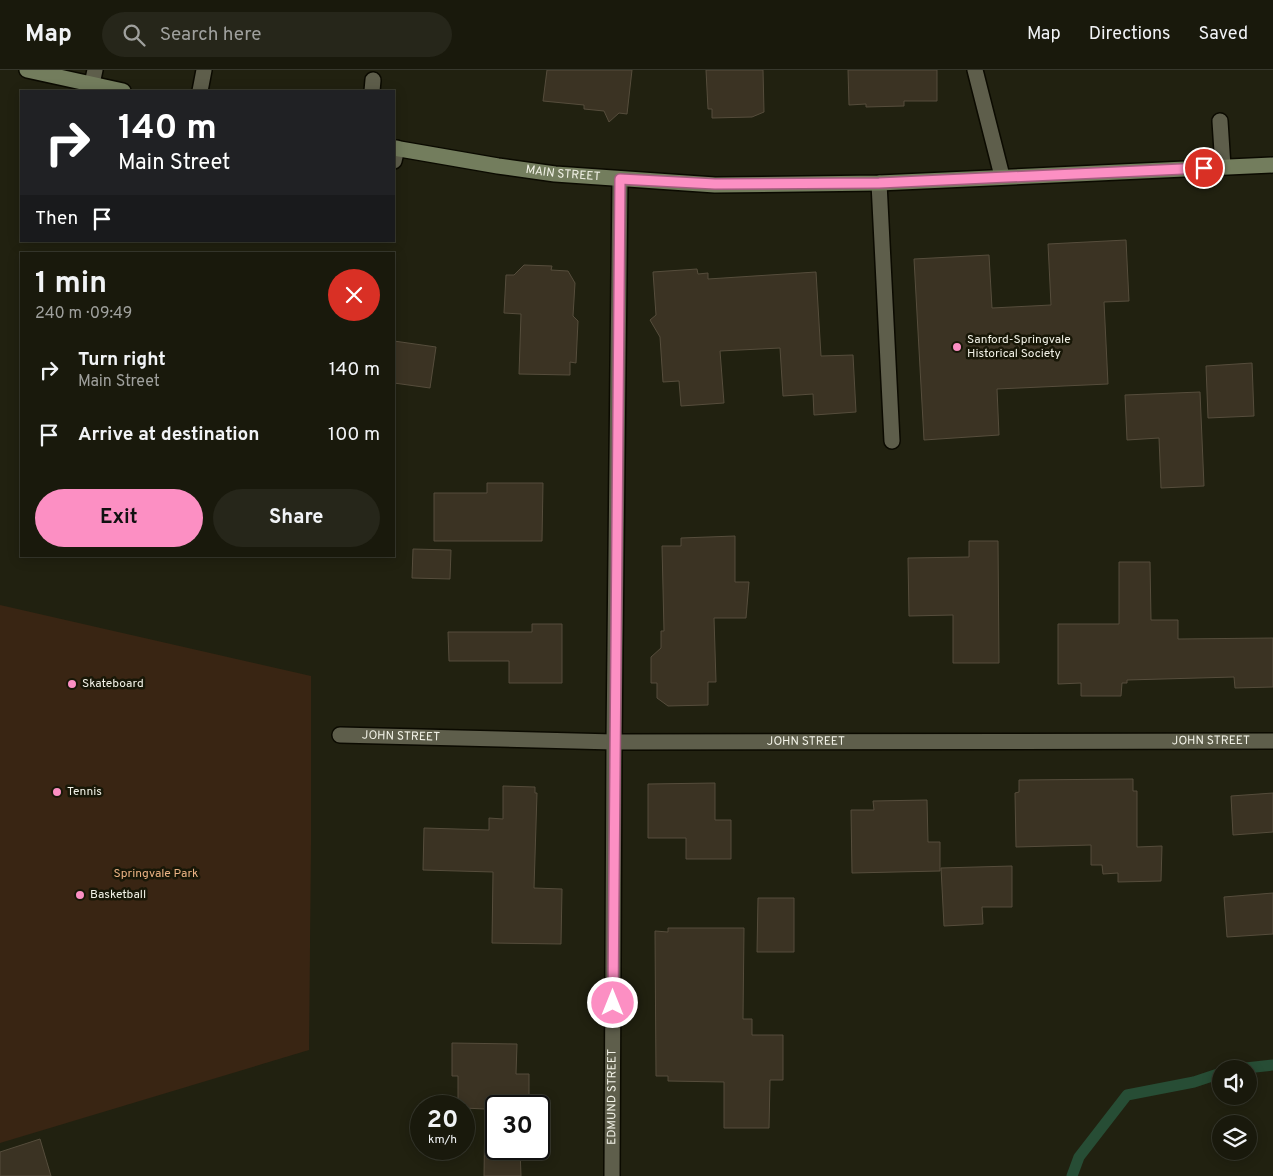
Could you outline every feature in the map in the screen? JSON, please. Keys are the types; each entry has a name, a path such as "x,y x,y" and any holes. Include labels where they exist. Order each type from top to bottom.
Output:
{"main road":[{"path":"27,70 94,77 122,90"},
{"name":"MAIN STREET","path":"395,152 546,173 715,184 879,183 1273,165"}],"street":[{"path":"200,90 204,70"},
{"path":"975,70 1002,176"},
{"path":"1220,121 1223,167"},
{"name":"EDMUND STREET","path":"612,1176 620,179"},
{"path":"879,183 892,441"},
{"name":"JOHN STREET","path":"340,735 614,742 1273,741"}],"green space":[{"name":"Springvale Park","path":"0,605 311,676 309,1050 0,1143"}],"building":[{"path":"547,70 632,70 627,114 619,113 609,122 604,111 584,109 584,105 543,101"},
{"path":"706,70 763,70 764,112 752,117 712,118 712,109 708,109"},
{"path":"848,70 937,70 937,101 904,101 904,106 866,107 866,104 849,105"},
{"path":"1126,240 1129,301 1104,302 1108,384 997,389 999,435 924,440 914,259 989,255 992,308 1051,305 1048,244"},
{"path":"524,265 552,266 551,270 568,271 575,283 573,316 578,321 576,363 570,362 570,375 519,374 521,314 504,313 506,275 514,275"},
{"path":"697,269 698,274 708,273 708,279 816,272 821,356 853,355 856,412 814,415 813,394 783,396 780,348 720,351 724,403 681,406 679,381 663,382 660,337 650,320 656,315 653,272"},
{"path":"395,341 436,347 430,388 395,383"},
{"path":"1252,363 1254,416 1208,418 1206,366"},
{"path":"1200,392 1204,486 1161,488 1159,438 1127,440 1125,395"},
{"path":"487,483 543,483 542,541 434,541 434,493 487,493"},
{"path":"735,536 735,582 749,582 746,618 714,618 716,682 708,682 708,705 668,706 657,698 657,683 651,683 651,657 661,648 661,631 664,631 662,546 681,546 681,538"},
{"path":"969,541 998,541 999,663 953,663 953,615 909,616 908,558 969,557"},
{"path":"413,549 451,550 450,579 412,578"},
{"path":"1119,562 1150,562 1151,620 1178,620 1178,639 1273,638 1273,687 1235,688 1234,677 1127,680 1127,683 1122,683 1121,696 1081,696 1081,683 1058,684 1058,624 1119,624"},
{"path":"532,624 562,624 562,683 509,683 509,661 449,661 448,632 532,632"},
{"path":"1133,779 1133,791 1137,791 1137,847 1162,846 1161,881 1118,882 1118,873 1103,874 1102,865 1091,865 1091,845 1016,847 1015,793 1019,792 1019,780"},
{"path":"715,783 715,820 731,820 731,859 686,859 686,838 648,838 648,784"},
{"path":"503,786 535,787 535,793 537,793 534,888 562,889 561,944 492,943 493,872 423,870 424,828 489,830 489,818 503,819"},
{"path":"1273,793 1273,832 1233,835 1231,796"},
{"path":"927,800 928,842 940,842 940,871 852,873 851,810 874,810 873,801"},
{"path":"1012,866 1012,907 982,907 983,924 944,926 941,868"},
{"path":"1273,893 1273,934 1227,937 1224,897"},
{"path":"758,898 794,898 794,952 757,952"},
{"path":"668,928 744,928 743,1019 752,1019 752,1035 783,1035 783,1080 770,1080 769,1128 724,1128 724,1082 668,1081 668,1076 656,1076 655,931 668,932"},
{"path":"452,1043 517,1044 516,1074 529,1074 529,1095 485,1095 485,1109 475,1109 475,1095 458,1095 458,1076 452,1076"},
{"path":"485,1109 485,1160 520,1160 521,1176 484,1176"},
{"path":"40,1139 51,1176 0,1176 0,1152"}],"waterway":[{"path":"1257,1067 1273,1065"},
{"path":"1072,1176 1079,1157 1127,1095 1194,1082 1212,1076"}],"place":[{"name":"Sanford-Springvale Historical Society","path":"957,347"},
{"name":"Skateboard","path":"72,684"},
{"name":"Tennis","path":"57,792"},
{"name":"Basketball","path":"80,895"}],"route":[{"path":"613,1003 620,179 715,184 879,183 1204,168"}]}
